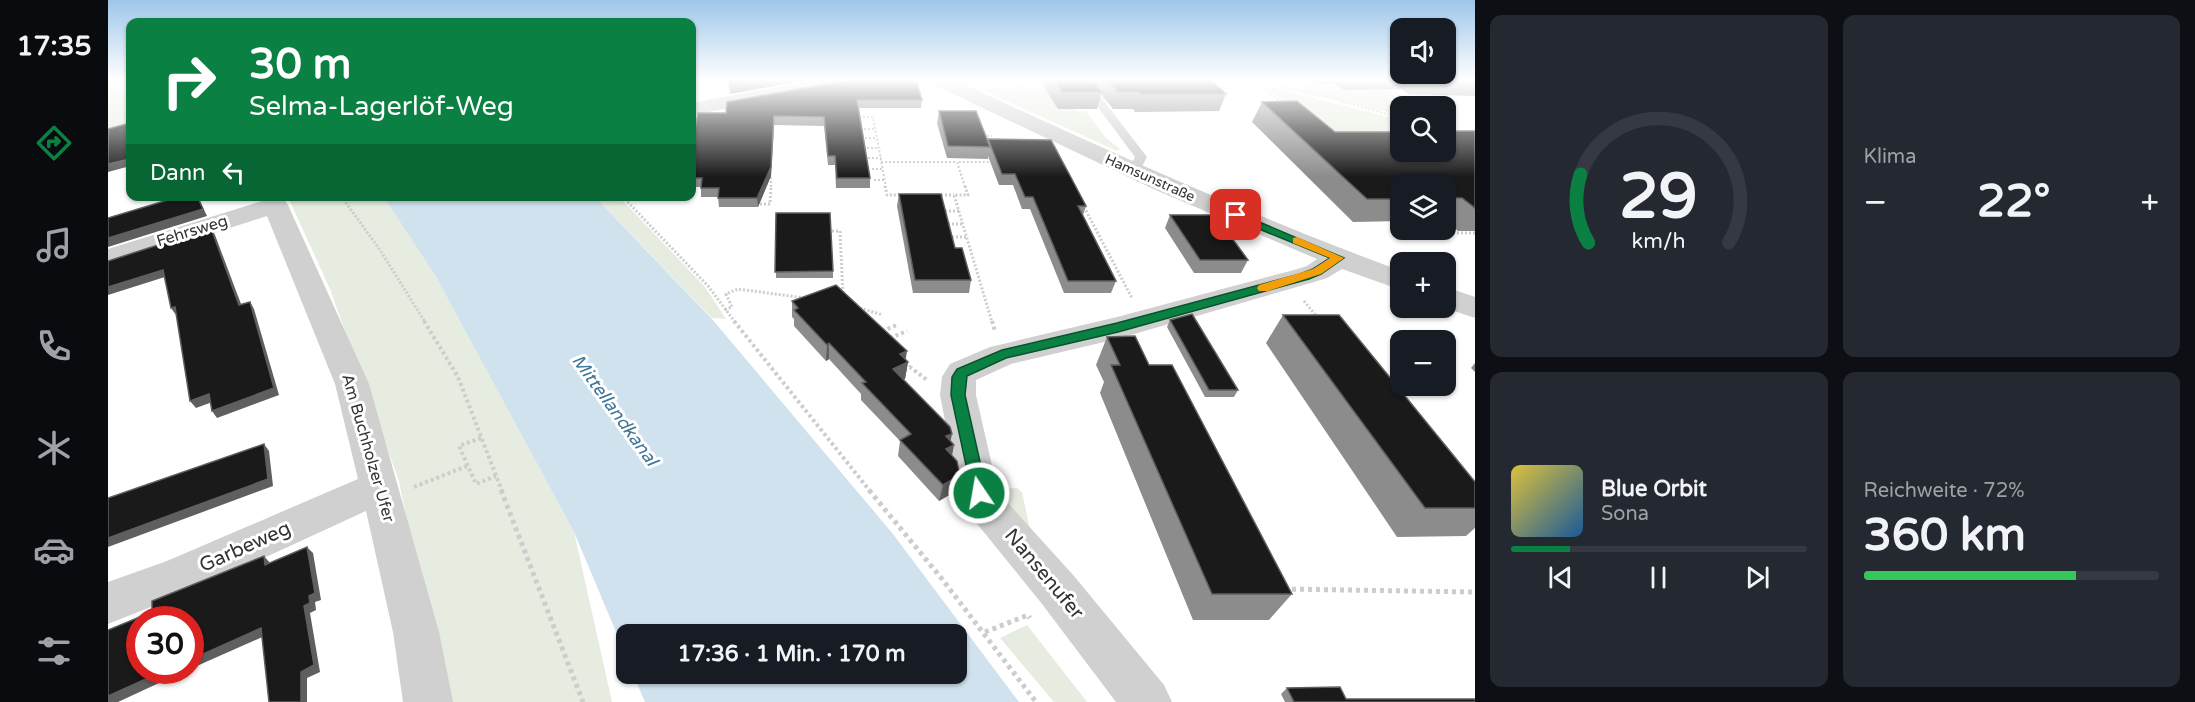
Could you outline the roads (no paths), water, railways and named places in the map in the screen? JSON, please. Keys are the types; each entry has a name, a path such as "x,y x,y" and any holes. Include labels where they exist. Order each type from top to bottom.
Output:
{"street":[{"name":"Hamsunstraße","path":"1007,112 1134,171 1338,258 1390,277"},
{"name":"Fehrsweg","path":"108,258 275,205"},
{"name":"Am Buchholzer Ufer","path":"275,205 352,384 393,489 428,702"},
{"name":"Nansenufer","path":"1147,702 979,493 957,385 959,377 985,362 1118,328 1317,272 1338,258"},
{"path":"1456,301 1475,308"},
{"name":"Garbeweg","path":"108,603 393,489"}],"lane":[{"path":"1107,112 1141,157 1134,171"}],"water":[{"name":"Mittellandkanal","path":"387,201 599,201 712,319 893,534 960,624 616,624 616,632 574,532 435,275"},
{"path":"967,633 1019,702 645,702 637,684 967,684"}]}
